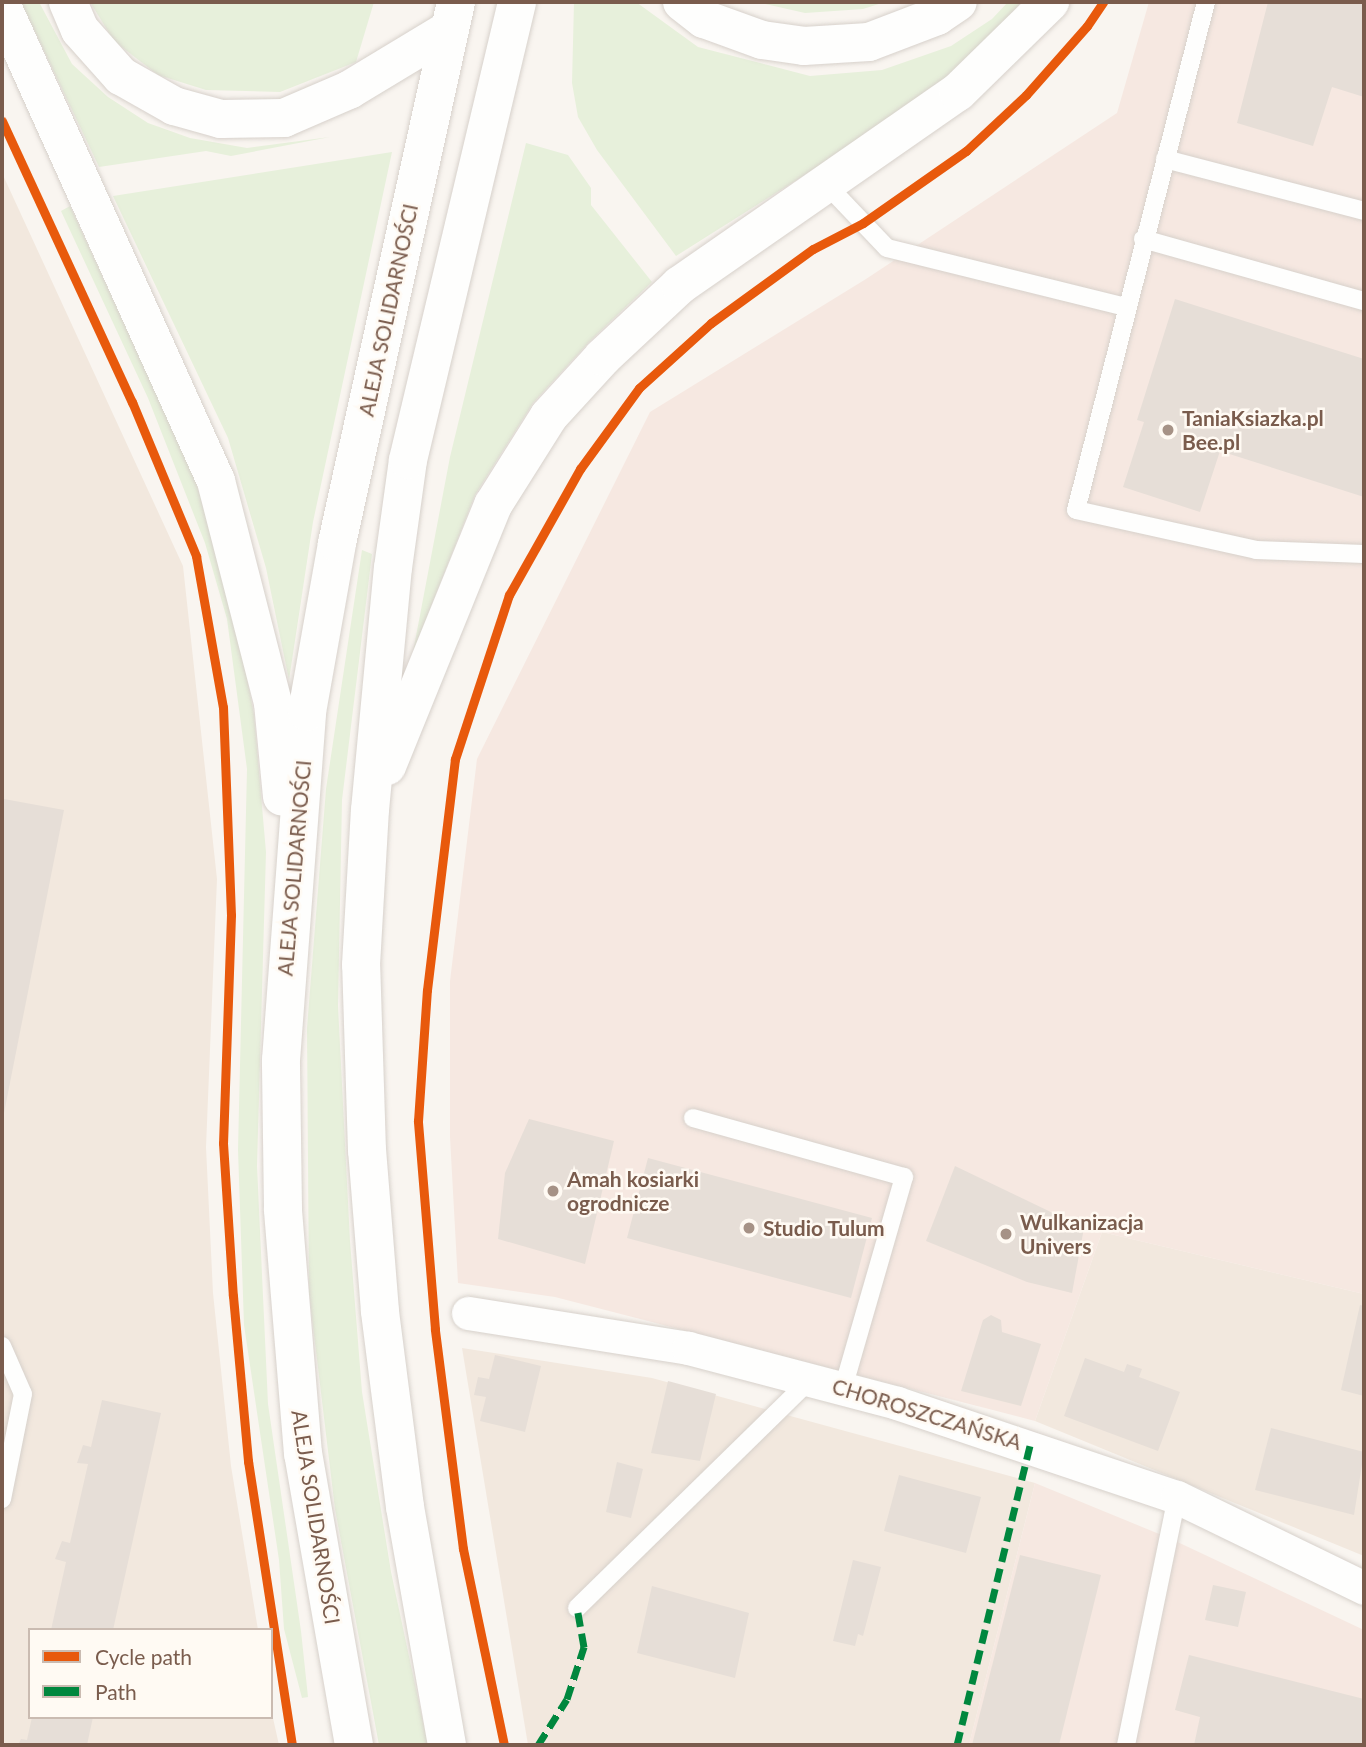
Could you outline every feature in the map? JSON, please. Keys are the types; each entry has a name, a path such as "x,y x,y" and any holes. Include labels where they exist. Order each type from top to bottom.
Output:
{"main road":[{"path":"68,2 80,30 121,76 174,106 221,119 284,118 349,90 453,15"},
{"path":"447,1745 405,1507 376,1271 367,1151 361,965 370,810 393,568 408,460 435,336 517,2"},
{"path":"682,2 704,19 762,40 804,46 869,41 948,9"},
{"path":"370,810 493,505 550,416 603,356 680,285 958,92 1050,2"},
{"path":"2,6 216,481 273,703 290,891"},
{"name":"ALEJA SOLIDARNOŚCI","path":"354,1745 303,1454 283,1209 281,1060 290,891 307,712 337,543 453,15"}],"street":[{"name":"CHOROSZCZAŃSKA","path":"468,1313 688,1348 844,1389 1043,1449 1177,1497 1364,1588"}],"lane":[{"path":"1206,2 1143,239 1076,510 1256,550 1364,554"},
{"path":"1165,159 1364,211"},
{"path":"826,184 887,248 1126,307"},
{"path":"1143,239 1364,301"},
{"path":"693,1118 904,1177 844,1389"},
{"path":"2,1346 23,1394 22,1413 2,1499"},
{"path":"577,1608 810,1380"},
{"path":"1126,1745 1177,1497"}],"shaded area":[{"path":"1149,2 1364,2 1364,1294 1102,1232 1035,1421 555,1297 458,1283 450,1137 450,981 477,759 650,412 866,279 1117,113"},
{"path":"2,173 183,566 217,879 206,1147 213,1293 231,1466 258,1628 28,1628 28,1719 273,1718 279,1745 2,1745"},
{"path":"1102,1232 1364,1294 1364,1556 1035,1421"},
{"path":"462,1348 652,1378 1035,1483 969,1745 528,1745"},
{"path":"1035,1483 1169,1538 1364,1630 1364,1745 969,1745"}],"green space":[{"path":"21,2 39,2 72,64 108,97 148,123 190,138 247,148 330,137 231,156 206,151 99,167"},
{"path":"90,2 374,2 356,62 280,92 206,90 158,75 114,41"},
{"path":"574,2 636,2 698,47 810,76 882,70 951,46 992,19 1008,2 1021,2 999,29 946,78 873,132 676,256 597,150 578,117 572,83"},
{"path":"757,2 885,2 863,9 805,13"},
{"path":"526,143 568,155 591,188 591,205 652,282 591,340 533,403 475,495 413,652 450,457"},
{"path":"392,152 313,522 289,680 266,568 228,438 113,196"},
{"path":"70,206 193,473 231,595 254,715 266,852 257,1166 268,1404 301,1631 308,1697 302,1698 284,1629 279,1560 244,1325 238,1150 247,769 227,619 205,543 148,398 61,211"},
{"path":"362,550 372,554 342,800 338,1006 350,1241 362,1392 391,1572 428,1745 379,1745 335,1509 309,1293 307,1028 326,789"}],"building":[{"path":"1268,2 1364,2 1364,97 1332,87 1313,146 1237,123"},
{"path":"1175,299 1364,359 1364,497 1220,451 1200,512 1123,487 1144,422 1137,420"},
{"path":"4,799 64,810 3,1118 2,811"},
{"name":"Amah kosiarki ogrodnicze","path":"529,1119 614,1141 585,1264 498,1239 505,1173"},
{"name":"Studio Tulum","path":"648,1158 872,1218 851,1298 627,1238"},
{"name":"Wulkanizacja Univers","path":"955,1166 1084,1228 1072,1293 1027,1282 926,1241"},
{"path":"1360,1305 1364,1306 1364,1396 1341,1390"},
{"path":"991,1315 1001,1320 1002,1332 1041,1344 1021,1406 961,1391 983,1320"},
{"path":"495,1355 541,1366 525,1432 480,1421 486,1397 474,1395 478,1377 489,1379"},
{"path":"1085,1358 1124,1372 1127,1364 1142,1369 1139,1377 1180,1392 1158,1451 1064,1416"},
{"path":"668,1381 716,1394 700,1461 651,1453"},
{"path":"102,1400 161,1413 113,1628 51,1628 66,1562 55,1559 62,1541 70,1543 88,1464 77,1463 83,1445 91,1447"},
{"path":"1271,1428 1364,1452 1354,1515 1255,1490"},
{"path":"617,1462 643,1469 631,1518 606,1512"},
{"path":"899,1475 981,1497 966,1553 884,1531"},
{"path":"1020,1555 1101,1575 1059,1745 972,1745"},
{"path":"853,1560 881,1567 863,1636 858,1634 855,1646 833,1641"},
{"path":"1213,1585 1246,1592 1238,1627 1205,1620"},
{"path":"652,1586 749,1613 735,1678 637,1653"},
{"path":"1189,1655 1364,1699 1364,1745 1194,1745 1200,1717 1175,1710"},
{"path":"32,1719 93,1719 87,1745 18,1745 21,1739 27,1740"}],"marked path":[{"path":"957,1745 1030,1445"},
{"path":"538,1745 567,1699 584,1647 577,1608"}],"cycle path":[{"path":"504,1745 463,1549 435,1329 418,1121 427,990 455,759 509,595 580,469 639,388 711,323 813,249 863,223 966,151 1026,95 1087,26 1103,2"},
{"path":"2,121 132,402 196,556 223,707 231,915 223,1143 233,1296 248,1461 292,1745"}],"place":[{"name":"TaniaKsiazka.pl Bee.pl","path":"1168,430"},
{"name":"Amah kosiarki ogrodnicze","path":"553,1191"},
{"name":"Studio Tulum","path":"749,1228"},
{"name":"Wulkanizacja Univers","path":"1006,1234"}]}
